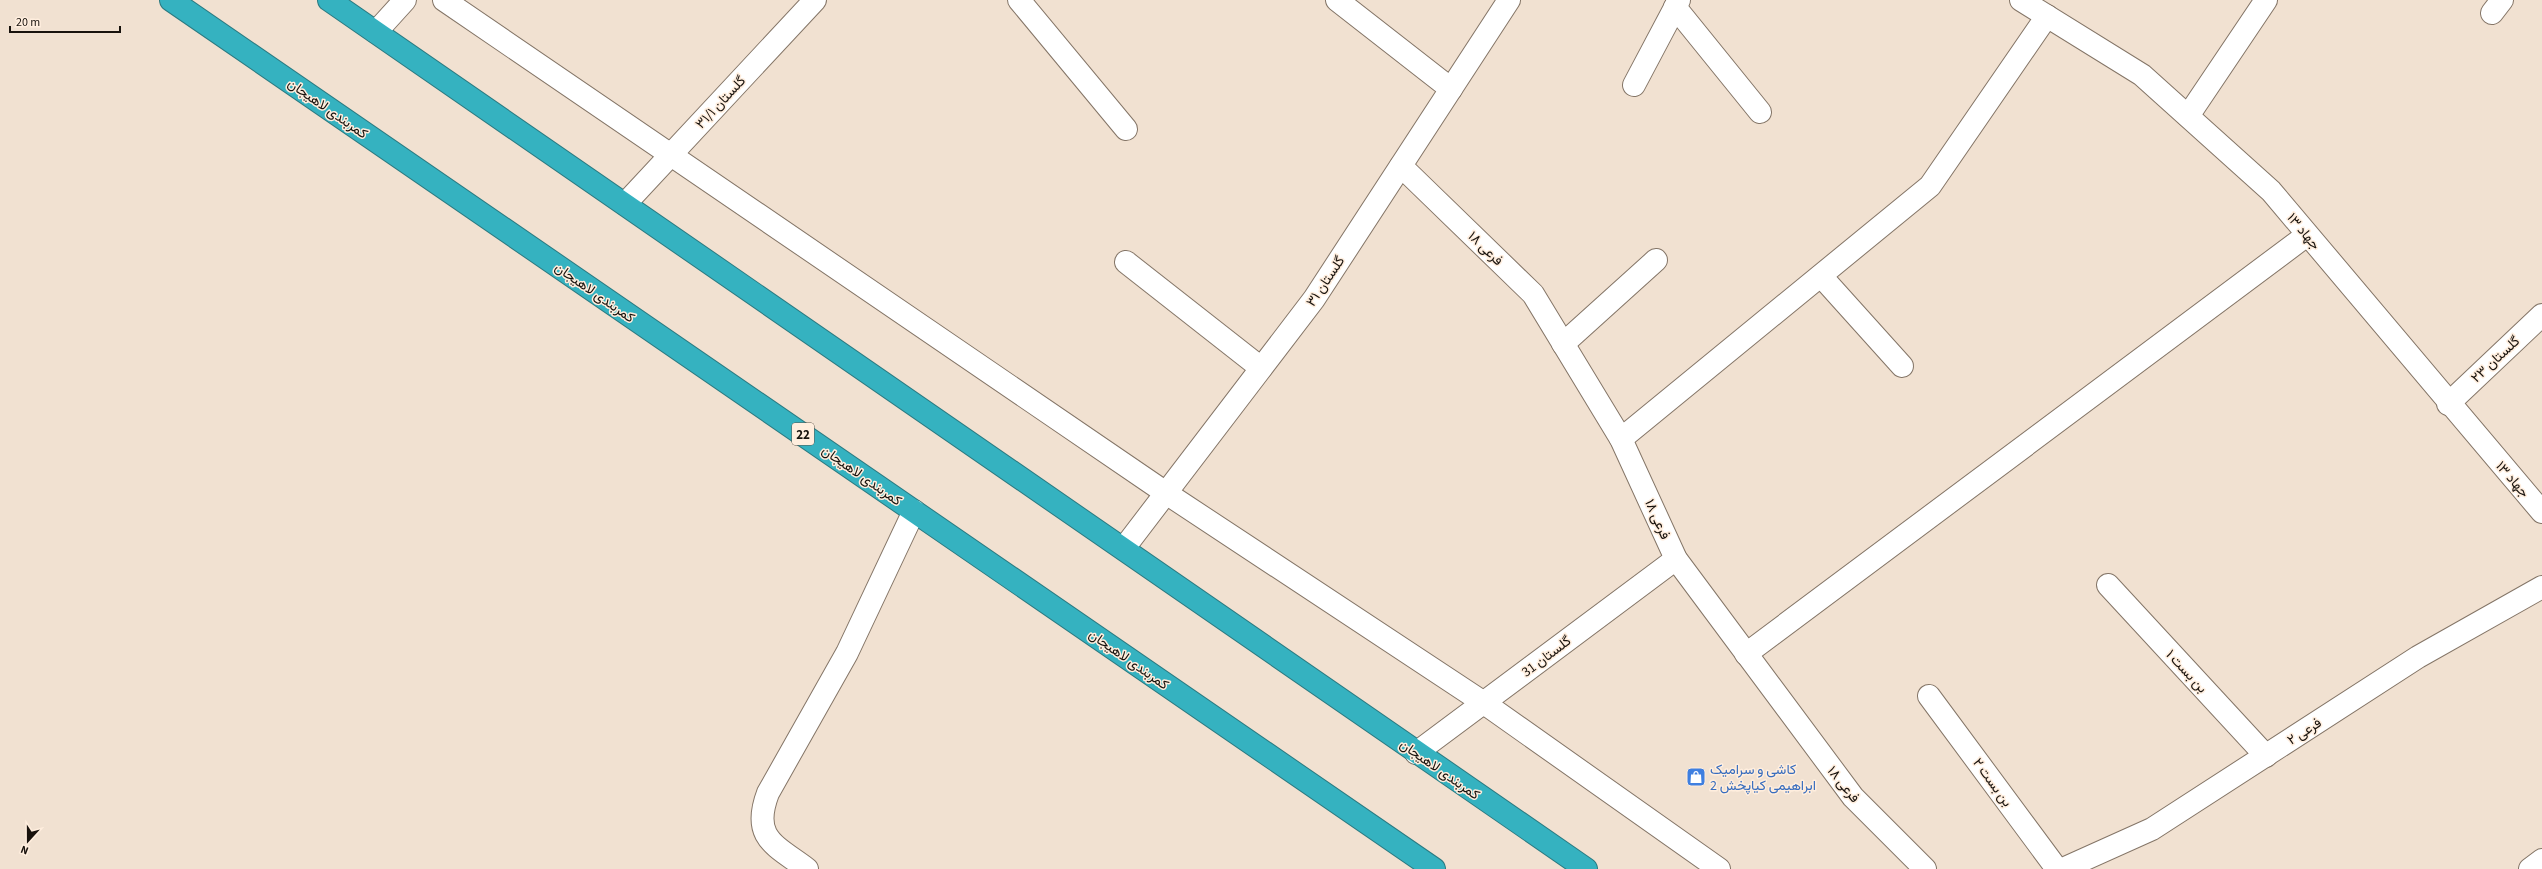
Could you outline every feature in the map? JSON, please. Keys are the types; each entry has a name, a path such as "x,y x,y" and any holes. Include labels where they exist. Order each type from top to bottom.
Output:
{"highway":[{"name":"کمربندی لاهیجان","path":"171,0 1434,869"},
{"name":"کمربندی لاهیجان","path":"329,0 1124,548 1416,753 1586,869"}],"street":[{"path":"376,32 405,0"},
{"path":"444,0 1166,493 1484,703 1718,869"},
{"name":"گلستان ۳۱/۱","path":"625,204 815,0"},
{"path":"1019,0 1126,129"},
{"path":"1337,0 1451,89"},
{"name":"گلستان ۳۱","path":"1124,548 1314,299 1509,0"},
{"name":"جهاد ۱۳","path":"2021,0 2142,75 2271,191 2448,404 2542,512"},
{"path":"2188,116 2266,0"},
{"path":"1634,85 1677,3 1760,112"},
{"path":"1622,439 1930,186 2047,16"},
{"name":"فرعی ۱۸","path":"1401,166 1533,294 1622,439 1676,560 1853,797 1925,869"},
{"path":"1746,654 2307,235"},
{"path":"1564,344 1656,260"},
{"path":"1126,262 1261,368"},
{"path":"1820,276 1902,366"},
{"name":"گلستان ۲۳","path":"2448,404 2542,315"},
{"path":"807,869 766,836 760,822 763,806 768,793 847,653 914,511"},
{"name":"گلستان 31","path":"1416,753 1676,560"},
{"name":"بن بست ۱","path":"2108,585 2266,756"},
{"name":"فرعی ۲","path":"2063,869 2152,829 2418,657 2542,587"},
{"name":"بن بست ۲","path":"1928,696 2057,869"},
{"path":"2530,869 2542,860"}],"place":[{"name":"کاشی و سرامیک ابراهيمی کیاپخش 2","path":"1696,777"}]}
